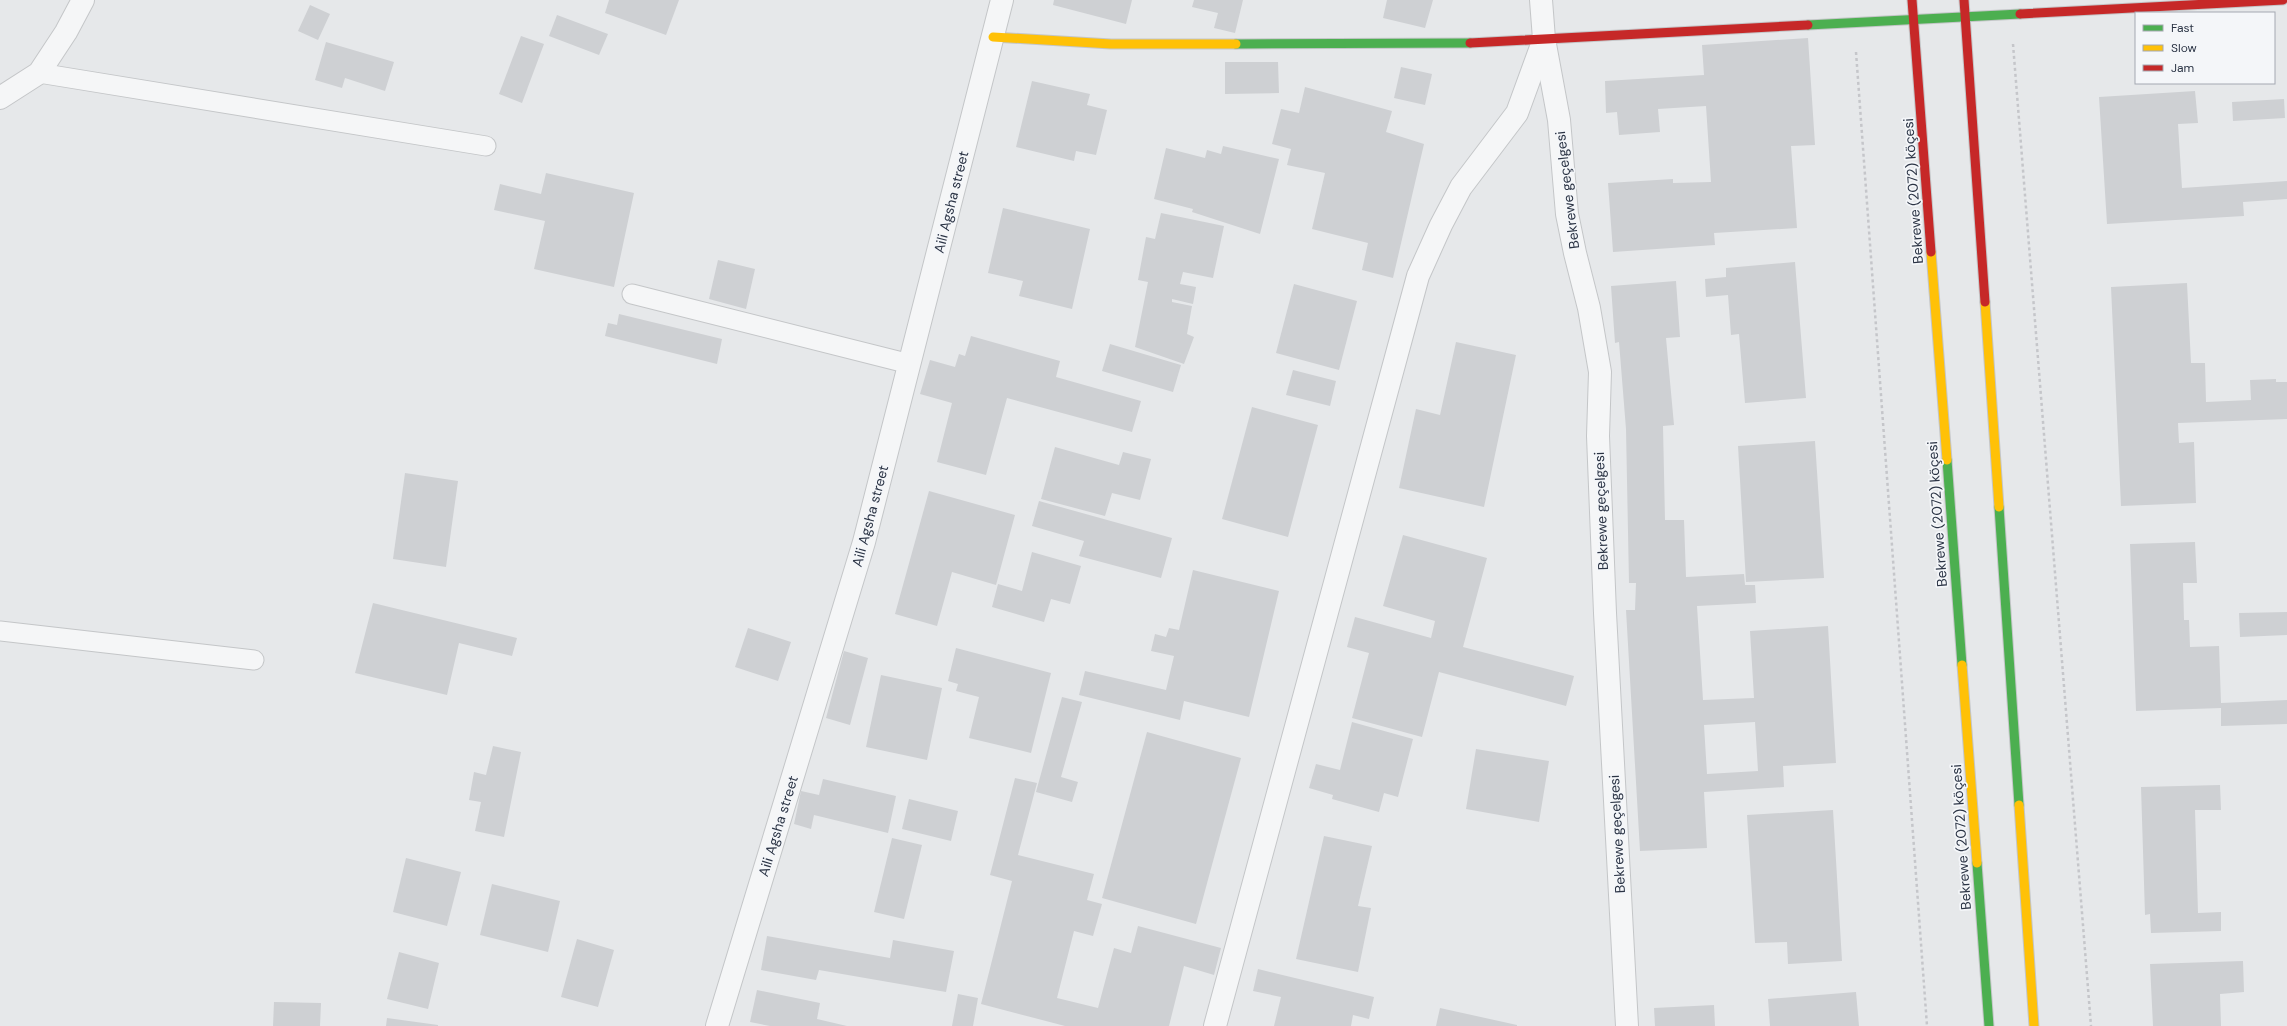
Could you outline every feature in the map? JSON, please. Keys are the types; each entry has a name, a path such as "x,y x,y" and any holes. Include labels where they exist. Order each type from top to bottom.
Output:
{"main road":[{"name":"Bekrewe (2072) köçesi","path":"1912,0 1989,1026"},
{"path":"1964,0 2034,1026"},
{"path":"994,37 1111,44 1445,44 1914,18 2284,0"}],"street":[{"path":"0,98 39,72 66,32 83,0"},
{"name":"Aili Agsha street","path":"717,1026 864,542 994,37 1002,0"},
{"name":"Bekrewe geçelgesi","path":"1540,0 1544,39 1559,120 1567,214 1574,253 1589,308 1600,372 1598,436 1604,613 1627,1026"},
{"path":"1215,1026 1418,276 1441,225 1461,187 1517,113 1544,39"}],"lane":[{"path":"39,72 486,146"},
{"path":"632,294 910,364"},
{"path":"0,631 254,660"}],"path":[{"path":"2010,14 2091,1026"},
{"path":"1853,22 1927,1026"}],"building":[{"path":"609,0 679,0 666,35 605,13"},
{"path":"1054,0 1132,0 1126,24 1053,5"},
{"path":"1194,0 1243,0 1235,33 1214,28 1218,13 1192,7"},
{"path":"1387,0 1433,0 1425,28 1383,18"},
{"path":"310,5 330,14 318,40 298,31"},
{"path":"557,15 608,34 599,55 549,36"},
{"path":"521,36 544,44 522,103 499,94"},
{"path":"1808,38 1815,145 1791,146 1797,228 1714,233 1715,245 1613,252 1608,183 1673,179 1673,183 1711,182 1706,106 1658,109 1660,132 1619,135 1617,112 1606,113 1605,81 1704,75 1702,45"},
{"path":"326,42 394,62 385,91 345,78 342,88 315,80"},
{"path":"1225,62 1278,62 1279,93 1225,94"},
{"path":"1401,67 1432,74 1425,105 1394,98"},
{"path":"1032,81 1090,94 1087,105 1107,110 1096,155 1076,151 1074,161 1016,147"},
{"path":"1305,87 1392,111 1386,132 1424,144 1393,278 1362,270 1368,243 1312,229 1325,173 1287,165 1291,149 1272,144 1281,109 1299,113"},
{"path":"2195,91 2198,123 2178,124 2182,188 2287,181 2287,199 2243,202 2244,216 2107,224 2099,97"},
{"path":"2284,99 2285,118 2233,121 2232,102"},
{"path":"1223,146 1279,159 1260,234 1192,212 1193,209 1154,199 1166,148 1205,158 1207,150 1221,154"},
{"path":"546,173 634,193 614,287 534,269 545,221 494,210 500,184 541,194"},
{"path":"1003,208 1090,229 1072,309 1019,296 1023,281 988,273"},
{"path":"1161,213 1224,226 1213,278 1183,272 1180,284 1196,287 1193,304 1172,299 1172,302 1192,306 1187,334 1194,337 1184,364 1135,347 1148,282 1138,280 1146,237 1155,239"},
{"path":"718,260 755,269 746,309 709,299"},
{"path":"1795,262 1806,398 1745,403 1739,334 1731,335 1728,295 1706,297 1705,279 1726,277 1726,268"},
{"path":"1676,281 1680,337 1666,338 1674,425 1663,426 1665,520 1684,520 1686,577 1744,574 1745,585 1755,585 1756,603 1697,606 1703,700 1754,698 1750,631 1828,626 1836,763 1783,766 1784,787 1704,792 1707,848 1640,851 1626,610 1635,610 1636,583 1629,583 1626,429 1619,342 1615,343 1611,286","holes":["1755,722 1758,771 1707,774 1704,725"]},
{"path":"2187,283 2191,363 2205,363 2206,402 2251,400 2250,380 2276,379 2276,382 2287,382 2287,419 2178,423 2179,443 2194,442 2196,503 2121,506 2111,287"},
{"path":"1294,284 1357,301 1339,370 1276,353"},
{"path":"619,314 722,339 717,364 605,336 608,323 617,325"},
{"path":"971,336 1060,361 1056,377 1141,401 1132,432 1007,398 986,475 937,462 952,403 920,394 930,360 955,367 959,354 965,356"},
{"path":"1456,342 1516,355 1484,507 1399,488 1416,409 1440,415"},
{"path":"1110,344 1181,365 1173,392 1102,371"},
{"path":"1293,370 1336,381 1330,406 1286,395"},
{"path":"1252,407 1318,425 1288,537 1222,519"},
{"path":"1815,441 1824,578 1746,582 1738,446"},
{"path":"1055,447 1119,465 1123,452 1151,459 1140,500 1112,493 1105,516 1041,499"},
{"path":"405,473 458,481 446,567 393,559"},
{"path":"929,491 1015,515 996,585 952,572 937,626 895,614"},
{"path":"1039,501 1172,538 1161,578 1079,556 1084,541 1032,526"},
{"path":"1403,535 1487,558 1463,647 1574,676 1566,706 1439,672 1422,737 1352,718 1369,653 1347,647 1355,617 1431,638 1435,621 1383,606"},
{"path":"2195,542 2197,583 2183,583 2184,620 2189,620 2190,647 2219,646 2221,703 2287,700 2287,724 2221,726 2221,708 2136,711 2130,544"},
{"path":"1032,552 1081,566 1070,604 1051,599 1044,622 992,607 998,584 1022,591"},
{"path":"1193,570 1279,591 1249,717 1184,701 1180,720 1079,695 1085,671 1166,690 1174,656 1151,651 1155,634 1166,637 1169,628 1179,630"},
{"path":"373,603 517,638 512,656 459,643 447,695 355,673"},
{"path":"2287,612 2287,635 2240,637 2239,613"},
{"path":"748,628 791,642 778,681 735,667"},
{"path":"956,648 1051,673 1031,753 969,738 979,697 956,691 958,684 948,681"},
{"path":"844,651 868,658 850,725 826,718"},
{"path":"881,675 942,688 927,760 866,747"},
{"path":"1062,697 1082,702 1061,777 1078,782 1072,802 1036,792"},
{"path":"1352,722 1413,739 1398,797 1384,793 1379,812 1332,799 1333,795 1309,788 1316,764 1340,770"},
{"path":"1147,732 1241,758 1196,924 1102,898"},
{"path":"493,746 521,752 504,837 475,831 481,802 469,800 474,772 486,775"},
{"path":"1476,749 1549,761 1539,822 1466,809"},
{"path":"1015,778 1037,783 1018,855 1094,874 1087,900 1102,904 1093,936 1074,931 1057,998 1098,1008 1114,948 1131,953 1138,926 1221,948 1214,975 1184,966 1169,1026 1065,1026 981,1004 1012,881 990,875"},
{"path":"823,779 896,796 888,833 814,815 811,829 794,824 801,791 819,795"},
{"path":"2220,785 2221,810 2195,810 2198,913 2221,912 2221,931 2151,933 2150,914 2145,915 2141,787"},
{"path":"909,799 958,811 951,841 902,829"},
{"path":"1833,810 1842,961 1788,964 1787,942 1755,943 1747,815"},
{"path":"1324,836 1372,846 1358,906 1371,908 1358,972 1296,959"},
{"path":"892,838 922,845 904,919 874,912"},
{"path":"406,858 461,872 447,926 393,912"},
{"path":"492,884 560,901 548,952 480,935"},
{"path":"767,936 890,958 893,940 954,951 946,992 819,970 816,980 761,970"},
{"path":"577,939 614,950 598,1007 561,997"},
{"path":"399,952 439,963 428,1009 387,999"},
{"path":"2243,961 2244,992 2220,994 2221,1026 2153,1026 2150,964"},
{"path":"1258,969 1374,997 1369,1019 1353,1015 1351,1026 1274,1026 1281,997 1253,991"},
{"path":"757,990 820,1003 817,1019 847,1026 770,1026 750,1022"},
{"path":"1856,992 1859,1026 1770,1026 1768,999"},
{"path":"958,994 978,998 973,1026 952,1026"},
{"path":"274,1002 321,1003 320,1026 273,1026"},
{"path":"1714,1005 1715,1026 1655,1026 1654,1008"},
{"path":"1440,1008 1517,1025 1517,1026 1436,1026"},
{"path":"387,1018 438,1025 438,1026 386,1026"}],"traffic: fast":[{"path":"1808,25 2020,14"},
{"path":"1236,44 1470,43"},
{"path":"1947,460 1962,665"},
{"path":"1999,507 2019,805"},
{"path":"1977,863 1989,1026"}],"traffic: slow":[{"path":"993,37 1111,44 1236,44"},
{"path":"1931,252 1947,460"},
{"path":"1985,302 1999,507"},
{"path":"1962,665 1977,863"},
{"path":"2019,805 2034,1026"}],"traffic: jam":[{"path":"1912,0 1931,252"},
{"path":"1964,0 1985,302"},
{"path":"2020,14 2283,0"},
{"path":"1470,43 1808,25"}]}
